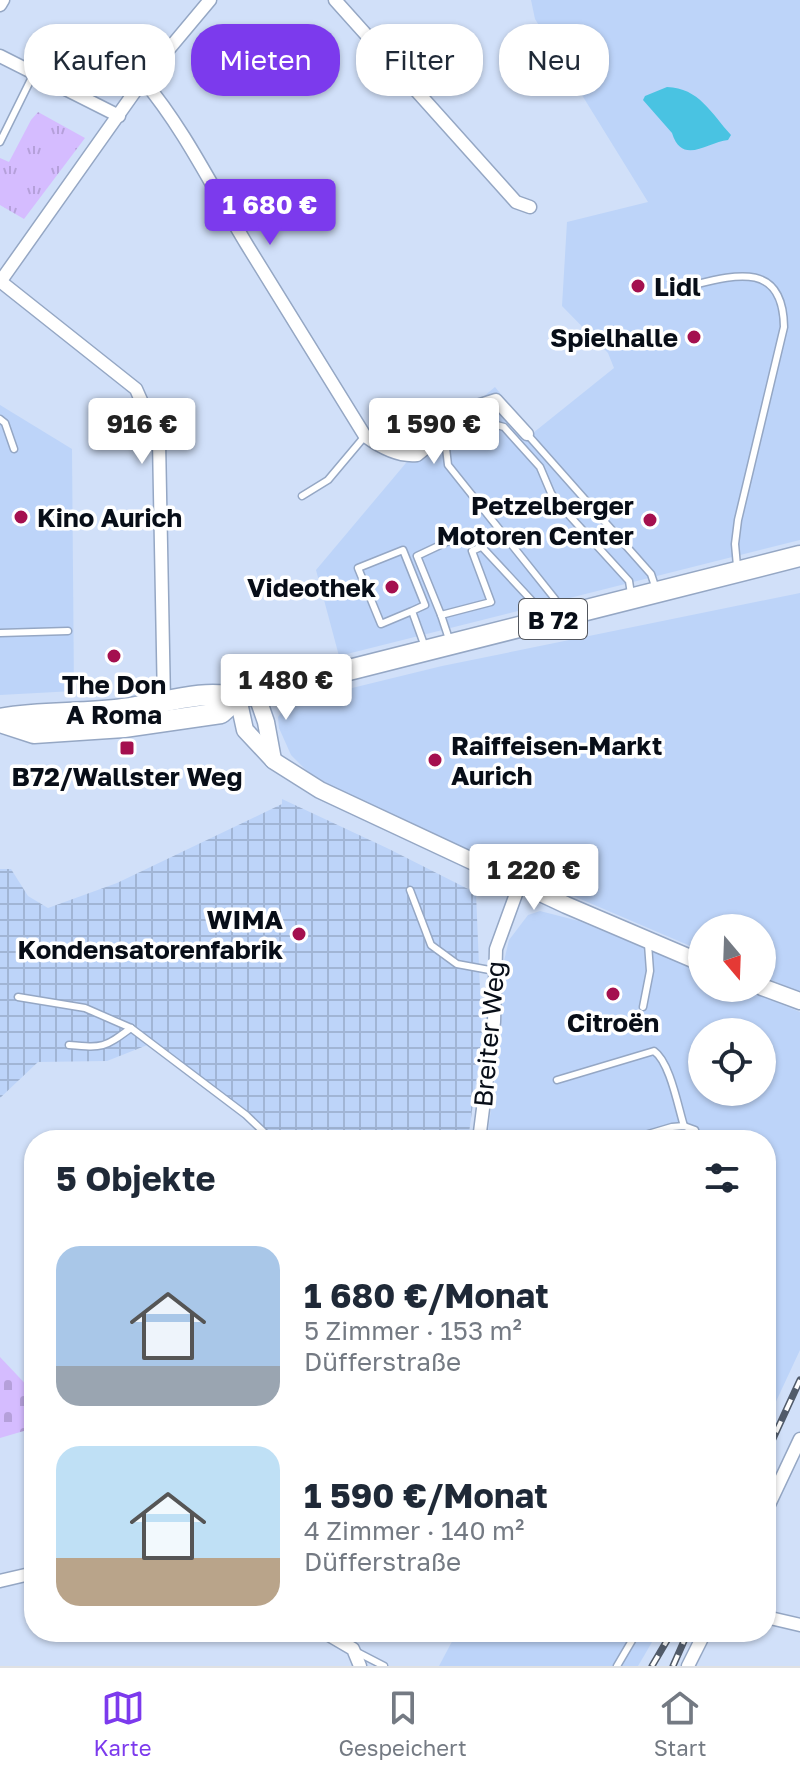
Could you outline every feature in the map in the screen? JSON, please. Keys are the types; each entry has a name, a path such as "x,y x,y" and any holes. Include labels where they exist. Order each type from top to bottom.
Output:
{"main road":[{"name":"B 72","path":"0,720 34,733 124,727 221,713 247,696 800,556"},
{"name":"B 72","path":"0,720 39,712 121,710 218,693 247,696"}],"street":[{"path":"175,42 210,0"},
{"path":"335,0 516,202 530,207"},
{"path":"0,56 24,68"},
{"path":"79,96 119,116"},
{"path":"132,96 0,281 136,389 159,441 164,703"},
{"path":"156,96 197,156 246,243 365,436 382,447 404,455 417,455 477,406 496,400 527,434"},
{"path":"247,696 266,722 274,761 345,803 688,957"},
{"name":"Breiter Weg","path":"480,1130 494,1022 496,949 520,883"},
{"path":"776,992 800,1001"},
{"path":"776,1490 800,1439"},
{"path":"0,1581 24,1575"},
{"path":"776,1619 800,1625"},
{"path":"341,1642 353,1649 360,1666"},
{"path":"688,1666 700,1642"}],"lane":[{"path":"0,142 24,93"},
{"path":"681,288 738,275 757,276 770,285 784,309 784,327 738,520 735,544 738,572"},
{"path":"0,419 5,423 14,449"},
{"path":"549,620 555,599 448,465 446,448 453,439 493,424 504,427 540,467 558,503 629,581 633,599"},
{"path":"527,434 651,574 657,592"},
{"path":"302,496 328,480 365,436"},
{"path":"450,644 417,556 468,532 549,620"},
{"path":"441,615 491,602 472,551 481,547"},
{"path":"403,550 425,605 412,611 381,624 358,568 403,550"},
{"path":"412,611 426,651"},
{"path":"0,633 68,631"},
{"path":"410,890 431,945 457,964 495,971"},
{"path":"643,1007 650,971 648,941"},
{"path":"18,997 85,1008 131,1028 262,1130"},
{"path":"69,1045 98,1048 131,1028"},
{"path":"557,1080 654,1051 659,1053 665,1065 684,1126"},
{"path":"668,1130 684,1126 695,1130"},
{"path":"617,1666 631,1642"},
{"path":"353,1649 384,1666"}],"shaded area":[{"path":"531,0 800,0 800,540 339,656 316,570 411,457 495,387 533,433 614,368 608,353 562,306 567,222 648,202 583,96 609,96 609,24 538,24"},
{"path":"0,405 72,449 74,691 0,695"},
{"path":"800,593 800,992 776,982 776,914 688,914 688,945 372,810 308,772 291,755 279,728 278,717 284,709 303,700 442,666"},
{"path":"282,799 476,893 482,1038 469,1130 262,1130 150,1044 107,1061 38,1062 0,1098 0,869 11,869 28,896 48,908 117,883 282,804"},
{"path":"540,911 579,921 688,966 688,1002 776,1002 800,1012 800,1350 776,1402 776,1130 488,1130 501,1032 504,961 509,940 528,915"},
{"path":"452,1642 652,1642 638,1666 439,1666"}],"green space":[{"path":"38,112 85,138 24,219 0,205 0,158 9,162"},
{"path":"0,1357 24,1382 24,1431 0,1438"}],"water":[{"path":"667,87 688,92 704,103 731,135 728,140 696,150 682,148 676,143 672,133 643,100 645,96"}],"railway":[{"path":"776,1432 800,1380"},
{"path":"652,1666 666,1642"},
{"path":"673,1666 684,1642"}],"place":[{"name":"Lidl","path":"638,286"},
{"name":"Spielhalle","path":"694,337"},
{"name":"Kino Aurich","path":"21,517"},
{"name":"Petzelberger Motoren Center","path":"650,520"},
{"name":"Videothek","path":"392,587"},
{"name":"The Don A Roma","path":"114,656"},
{"name":"B72/Wallster Weg","path":"127,748"},
{"name":"Raiffeisen-Markt Aurich","path":"435,760"},
{"name":"WIMA Kondensatorenfabrik","path":"299,934"},
{"name":"Citroën","path":"613,994"}]}
